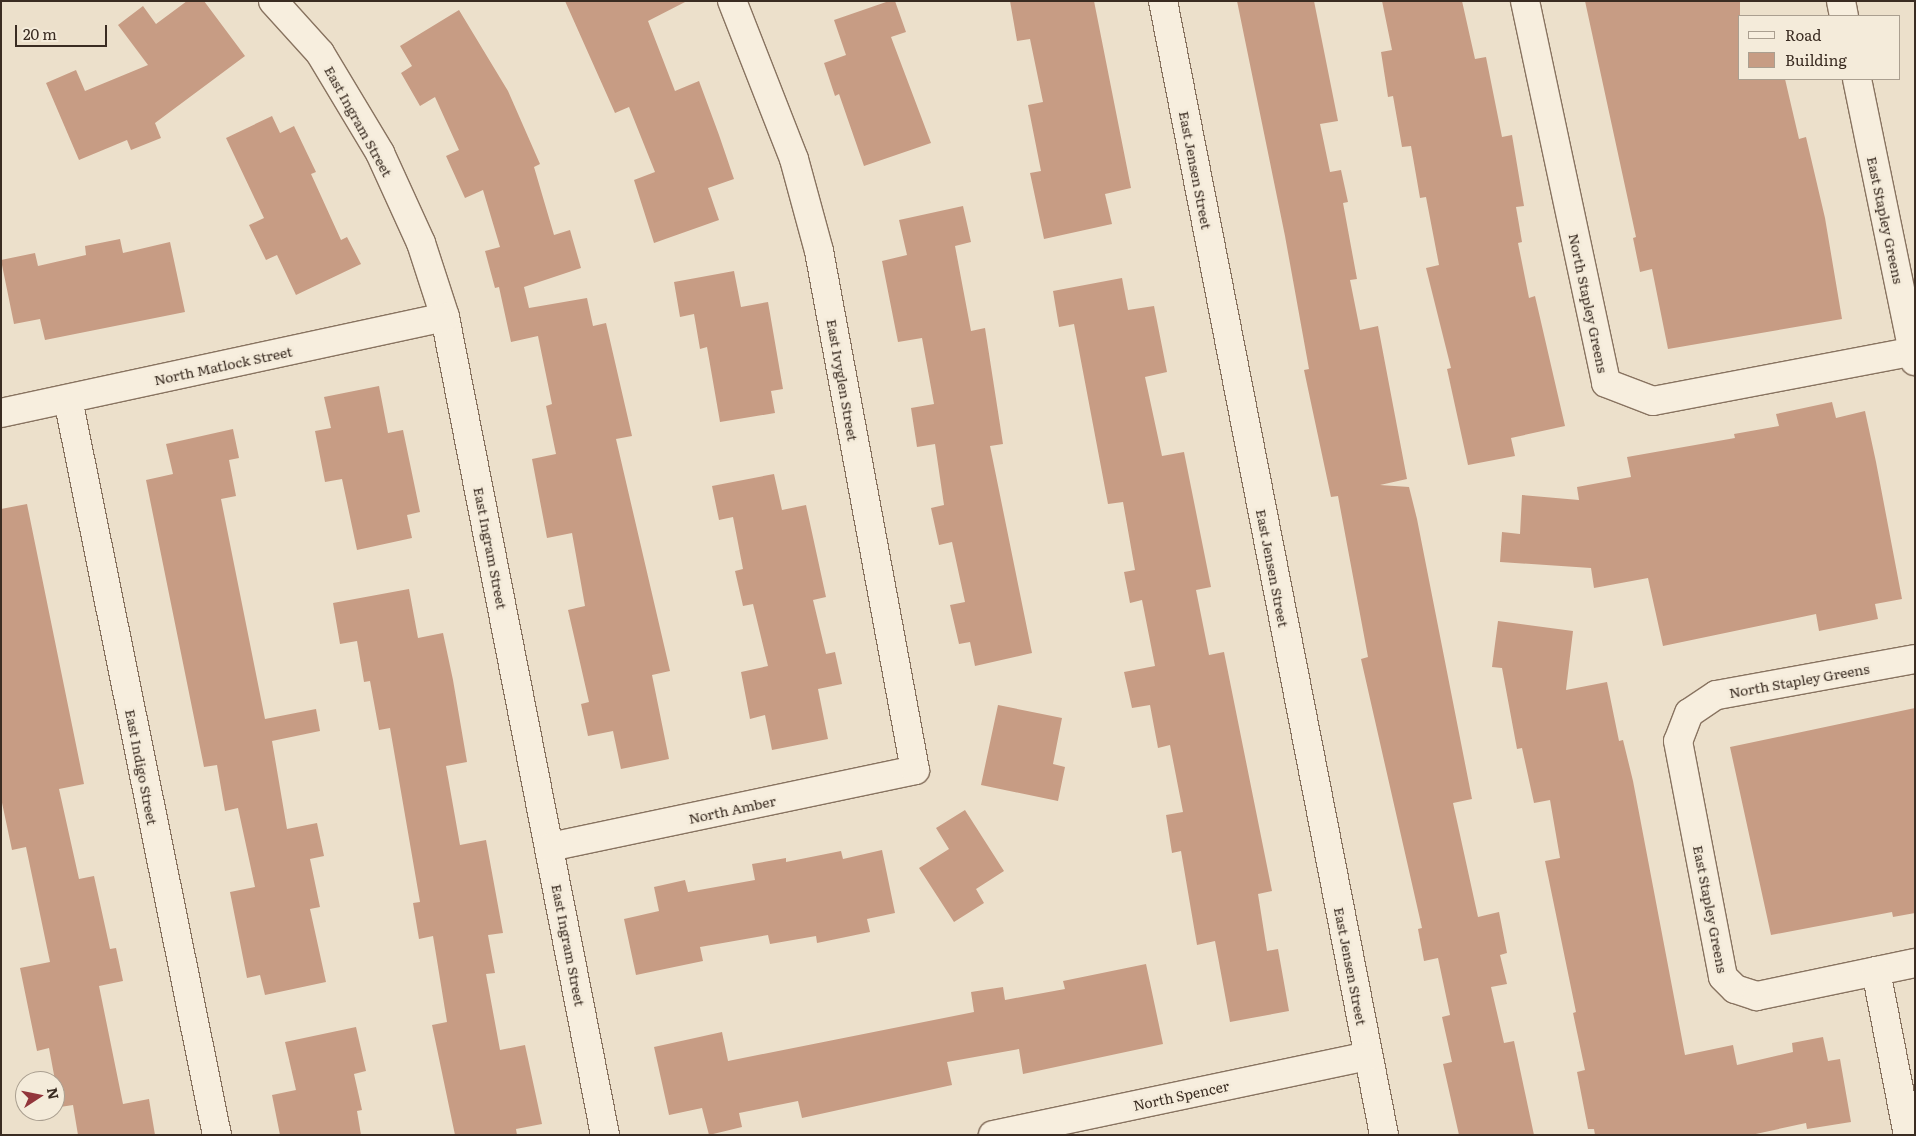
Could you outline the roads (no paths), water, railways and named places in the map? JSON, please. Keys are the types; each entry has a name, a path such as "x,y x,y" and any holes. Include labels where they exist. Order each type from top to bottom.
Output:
{"street":[{"name":"East Ingram Street","path":"273,1 320,53 380,154 421,243 445,317 605,1135"},
{"name":"East Ivyglen Street","path":"732,1 791,150 819,251 915,770"},
{"name":"East Jensen Street","path":"1163,1 1384,1135"},
{"name":"North Stapley Greens","path":"1525,1 1606,383 1652,401 1914,355"},
{"path":"1841,1 1844,15"},
{"name":"East Stapley Greens","path":"1857,80 1914,355"},
{"name":"North Matlock Street","path":"1,413 445,317"},
{"name":"East Indigo Street","path":"68,399 217,1135"},
{"name":"North Stapley Greens","path":"1689,713 1716,695 1915,659"},
{"name":"East Stapley Greens","path":"1689,713 1678,740 1723,977 1736,989 1757,996 1915,963"},
{"name":"North Amber","path":"550,847 915,770"},
{"path":"1876,971 1908,1135"},
{"name":"North Spencer","path":"993,1135 1368,1056"}]}
